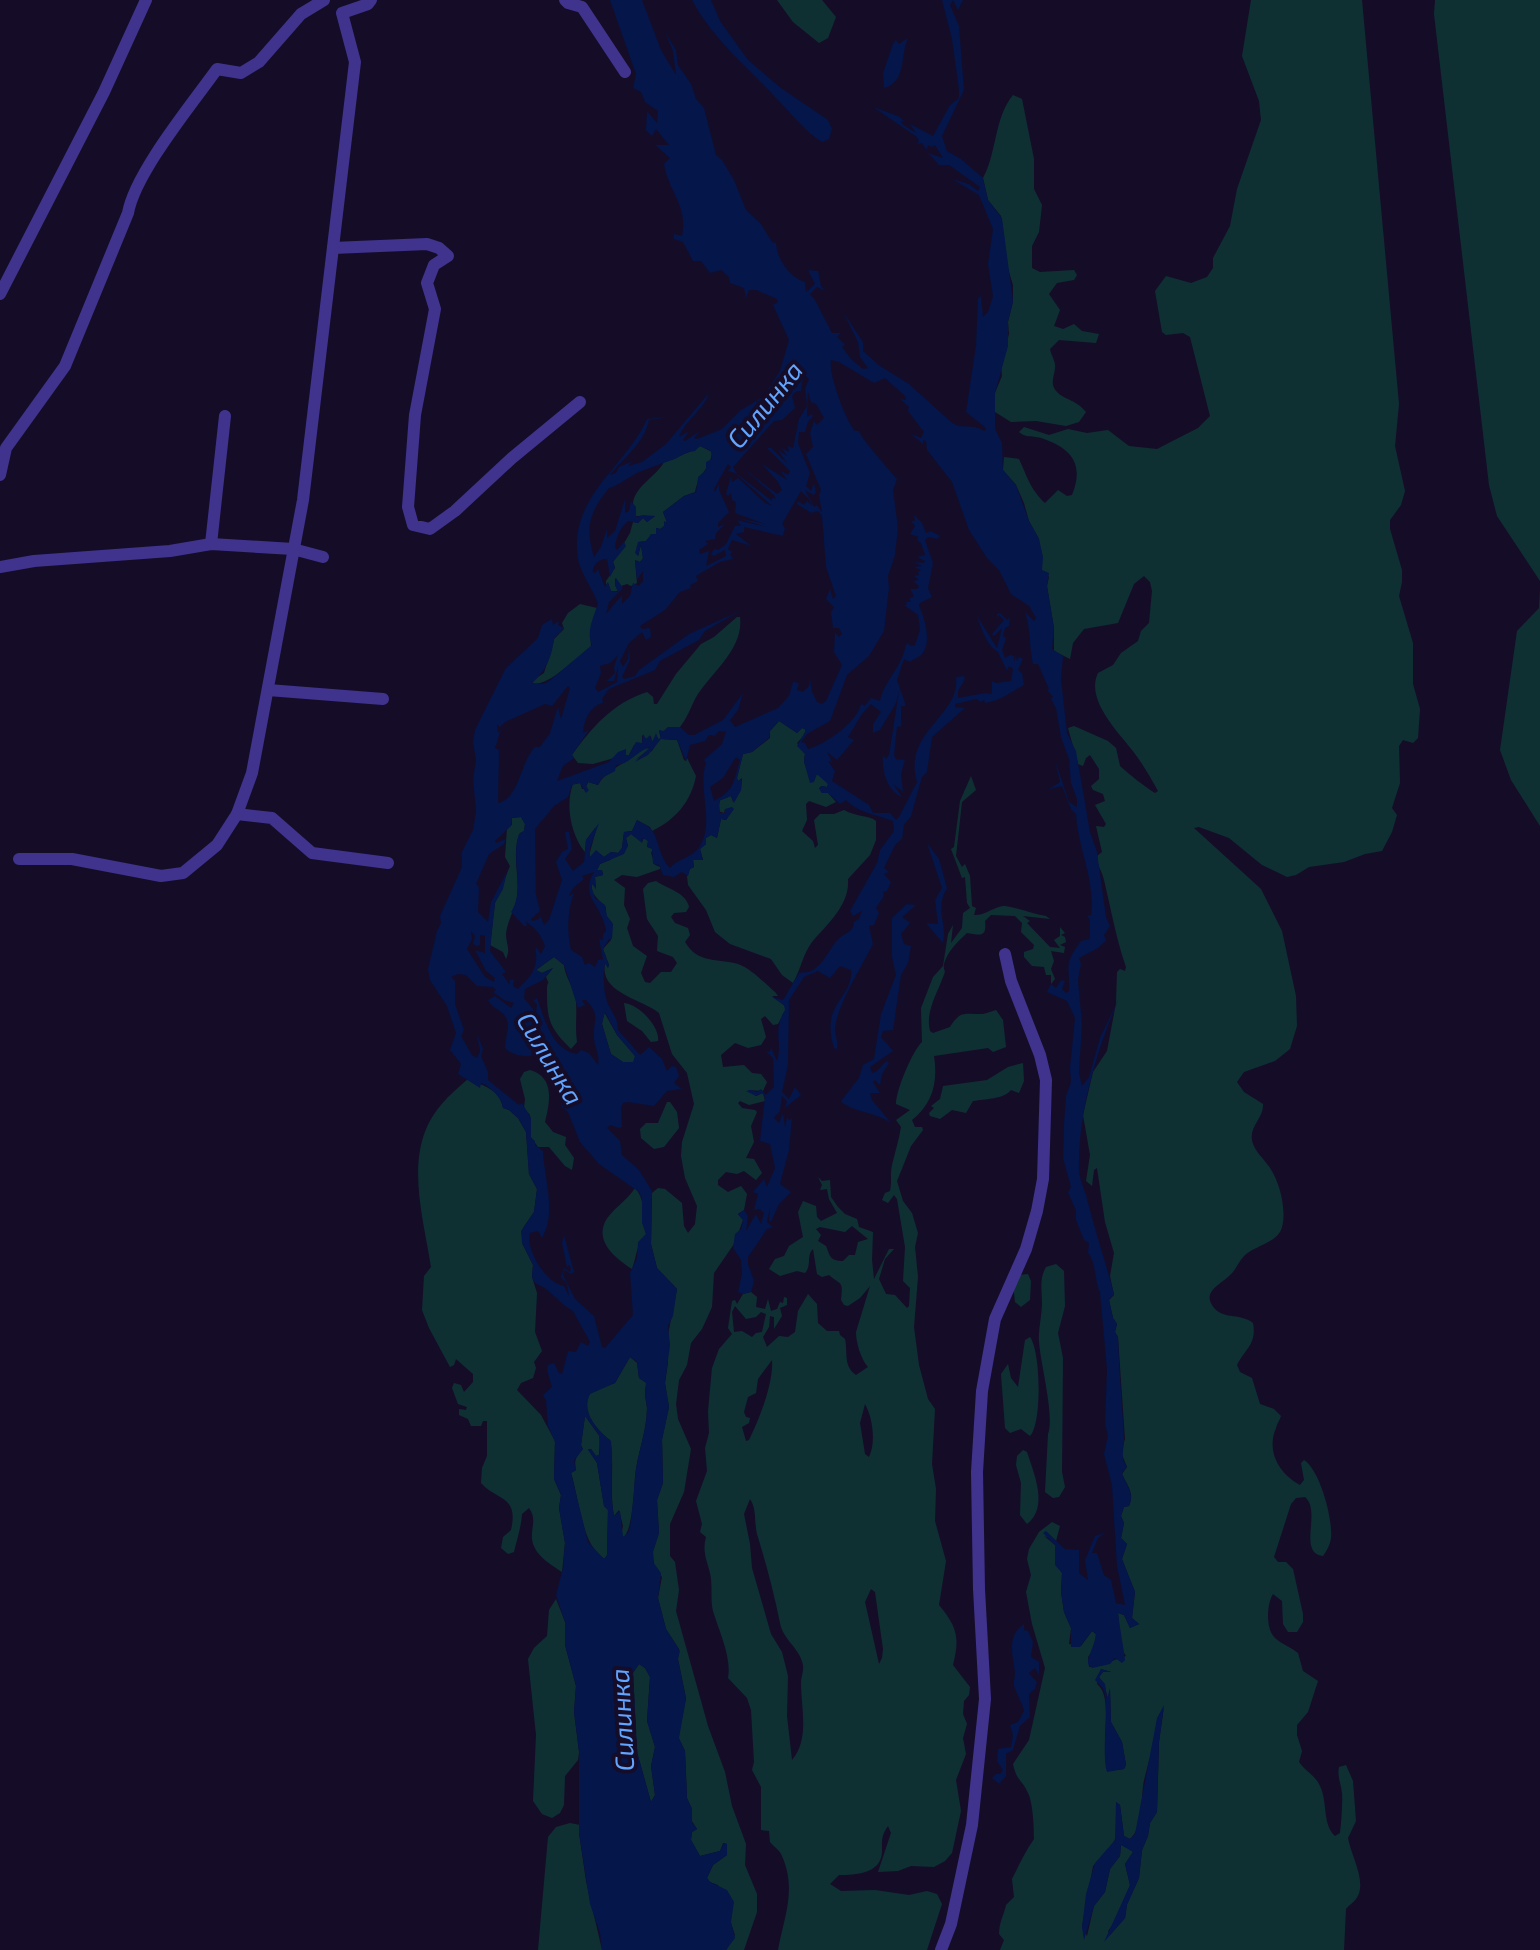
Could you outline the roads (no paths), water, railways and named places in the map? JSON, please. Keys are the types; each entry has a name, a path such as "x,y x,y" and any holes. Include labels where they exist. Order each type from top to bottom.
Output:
{"street":[{"path":"0,294 104,92 146,0"},
{"path":"0,475 6,448 65,366 128,213 132,192 169,137 217,69 241,73 259,62 301,14 324,0"},
{"path":"19,859 72,859 161,876 183,873 217,845 237,814 252,773 303,500 355,62 342,13 334,0"},
{"path":"342,13 368,4 371,0"},
{"path":"565,0 582,7 625,72"},
{"path":"333,248 427,244 439,248 448,256 434,265 427,283 435,309 415,415 408,507 413,525 430,529 443,520 580,402"},
{"path":"211,544 225,416"},
{"path":"0,567 34,561 170,551 211,544 293,549 323,557"},
{"path":"268,690 383,699"},
{"path":"237,814 272,818 312,853 388,863"},
{"path":"941,1950 951,1924 972,1825 985,1699 977,1472 982,1391 995,1319 1026,1249 1043,1179 1046,1080 1040,1055 1011,981 1005,954"}],"water":[{"name":"Силинка","path":"610,0 642,0 661,50 676,75 673,51 665,32 676,50 678,65 704,108 716,155 734,180 746,210 776,243 785,267 805,282 806,292 815,284 808,270 818,271 825,291 817,287 810,294 832,333 841,333 837,337 845,345 842,347 851,359 863,369 868,368 860,357 858,342 843,312 863,342 863,351 880,366 909,384 951,422 985,431 986,428 966,412 976,346 978,299 981,296 983,317 993,296 988,264 993,229 979,195 952,179 969,184 978,191 980,187 949,165 939,165 928,153 943,158 935,145 928,145 927,150 922,143 917,144 917,137 873,107 898,116 904,121 901,121 902,124 916,133 910,124 933,136 950,105 959,98 952,39 942,0 953,0 950,5 959,26 964,90 942,136 947,151 983,178 988,200 1002,218 1013,301 1008,321 1008,346 995,393 995,429 1002,443 1003,470 1016,485 1039,539 1042,570 1049,573 1047,586 1054,628 1052,649 1063,656 1061,679 1067,733 1076,751 1110,926 1104,935 1106,941 1079,958 1082,1024 1079,1073 1082,1086 1089,1077 1100,1038 1119,998 1090,1083 1079,1148 1079,1170 1114,1294 1109,1300 1117,1324 1123,1456 1127,1467 1122,1473 1131,1497 1129,1506 1124,1507 1121,1516 1124,1523 1121,1538 1127,1544 1122,1559 1135,1592 1132,1618 1139,1624 1130,1628 1124,1615 1118,1613 1125,1660 1122,1663 1115,1658 1110,1664 1092,1668 1088,1661 1096,1634 1092,1631 1080,1647 1071,1647 1071,1628 1064,1612 1061,1592 1062,1573 1055,1565 1055,1545 1043,1533 1046,1531 1065,1549 1079,1550 1079,1573 1088,1580 1085,1560 1095,1536 1105,1533 1098,1538 1092,1553 1097,1553 1104,1575 1111,1580 1116,1603 1125,1605 1117,1566 1112,1485 1104,1454 1108,1435 1105,1424 1107,1369 1100,1292 1088,1253 1089,1243 1084,1240 1068,1192 1071,1187 1063,1158 1075,1018 1067,1001 1047,992 1051,984 1056,988 1061,980 1065,981 1062,989 1066,993 1069,991 1070,961 1081,941 1090,939 1090,920 1087,916 1091,915 1092,903 1076,814 1071,809 1062,786 1049,789 1060,782 1055,760 1069,802 1077,807 1077,799 1056,708 1051,699 1053,697 1047,690 1038,664 1033,664 1025,612 1034,621 1036,618 1029,606 1011,594 999,570 969,530 952,482 927,450 926,441 923,440 923,444 911,434 921,438 924,432 908,411 909,407 900,399 906,400 905,396 885,378 874,383 831,360 835,386 851,426 859,431 897,479 893,490 898,528 895,555 888,576 884,631 869,656 847,675 830,721 807,734 801,742 808,749 822,743 847,726 861,704 865,706 871,698 880,701 907,643 915,645 920,630 918,615 904,605 911,602 909,599 914,596 910,589 919,586 913,581 919,580 914,576 919,575 921,570 914,567 922,566 914,562 924,563 917,557 925,555 919,537 910,534 915,526 911,521 915,521 914,515 926,533 931,531 940,536 925,540 933,563 928,588 932,597 919,606 927,637 925,650 910,662 904,659 897,680 905,706 901,706 901,726 897,727 894,755 896,759 905,760 901,774 903,792 893,784 902,797 889,785 883,761 883,755 886,759 889,755 899,691 896,703 880,730 873,733 873,724 881,712 871,704 848,737 854,740 837,760 827,752 832,762 828,761 835,771 832,781 869,805 873,813 890,813 896,820 899,817 917,782 917,750 950,703 956,677 964,676 965,679 958,691 958,698 992,694 992,681 1011,681 1013,669 1009,666 1007,671 998,652 985,636 977,616 997,648 1002,628 994,636 992,634 1004,620 999,615 997,618 997,614 1000,613 1007,620 1010,617 1002,650 1005,658 1014,656 1014,662 1016,655 1017,661 1019,657 1023,659 1018,670 1022,673 1024,685 991,702 977,699 955,704 955,707 965,708 932,737 927,772 922,777 911,816 904,825 902,839 895,845 884,868 889,872 884,874 891,882 876,908 879,913 874,925 869,926 873,944 836,1021 837,1049 834,1048 831,1021 847,988 851,970 840,966 830,978 818,971 804,977 789,1000 788,1065 782,1092 789,1099 795,1087 801,1095 785,1108 787,1101 782,1096 780,1111 774,1118 779,1123 783,1113 785,1127 787,1117 789,1120 792,1118 789,1150 780,1184 791,1192 779,1204 771,1222 770,1207 767,1222 773,1227 767,1229 748,1257 754,1281 751,1292 738,1292 741,1260 733,1248 735,1234 741,1229 743,1220 738,1214 744,1210 748,1216 746,1231 756,1214 761,1224 764,1213 760,1209 754,1210 758,1194 753,1192 764,1179 767,1187 775,1168 770,1144 760,1141 765,1097 762,1093 756,1096 746,1091 757,1092 761,1089 766,1095 774,1087 773,1058 766,1051 770,1052 771,1048 777,1061 778,1030 785,1010 784,1005 772,997 783,1000 799,973 816,968 859,919 862,911 853,916 850,911 877,863 880,850 894,831 893,821 862,811 846,800 840,804 828,793 822,793 819,788 828,784 817,774 814,782 810,783 805,754 797,746 806,730 802,728 797,733 779,721 770,731 769,738 752,752 743,754 737,778 738,781 742,779 741,790 734,803 731,796 719,801 720,813 732,807 734,809 726,820 721,819 717,838 711,835 706,838 706,844 700,849 703,860 693,860 694,867 688,876 682,872 674,877 663,875 659,865 653,864 648,841 643,838 642,843 631,834 626,838 628,846 624,854 600,864 597,870 602,870 603,875 595,877 596,890 593,884 591,886 595,898 605,905 607,916 613,924 612,939 603,949 609,965 608,968 605,963 604,984 606,999 618,1030 640,1055 649,1047 662,1059 667,1071 672,1066 676,1067 679,1076 674,1083 682,1089 667,1091 654,1106 623,1103 622,1127 610,1125 607,1128 620,1141 622,1155 639,1170 652,1191 651,1244 657,1268 677,1289 673,1316 668,1326 670,1345 665,1383 669,1407 662,1440 663,1483 657,1500 659,1533 653,1562 661,1573 658,1598 666,1629 680,1651 678,1659 686,1699 679,1738 685,1751 687,1798 692,1809 692,1822 697,1829 692,1832 691,1840 700,1856 720,1851 724,1843 727,1844 727,1855 713,1865 707,1878 727,1890 734,1902 731,1922 735,1938 726,1950 602,1950 590,1904 579,1833 579,1751 574,1712 576,1686 565,1645 565,1622 556,1595 565,1543 559,1508 561,1495 554,1479 555,1442 548,1426 543,1395 552,1387 548,1365 554,1363 562,1374 568,1351 576,1352 581,1342 588,1346 590,1342 573,1311 535,1283 532,1277 533,1265 522,1243 521,1231 534,1212 537,1189 529,1174 526,1132 518,1118 503,1108 492,1090 481,1083 480,1088 458,1074 461,1064 450,1050 456,1033 447,1006 430,980 428,969 441,923 440,916 462,867 462,852 473,830 476,811 473,779 475,730 506,668 538,638 542,625 552,619 553,625 559,621 558,625 564,628 554,639 544,669 532,683 549,681 592,645 590,630 598,604 578,559 577,537 590,500 638,436 647,419 669,417 649,420 638,443 610,475 633,461 628,466 642,462 666,444 709,393 682,431 679,437 689,431 683,440 700,431 694,438 722,429 741,410 763,397 780,371 789,340 773,305 778,302 777,299 756,290 749,290 746,298 744,288 730,283 729,277 721,270 710,273 701,261 693,261 683,242 674,239 674,234 682,236 682,216 666,174 664,164 670,158 655,145 669,145 656,129 652,136 646,130 647,111 657,123 658,111 645,102 641,92 633,88 636,74","holes":["806,376 809,379 805,388 807,406 799,419 793,448 788,446 789,452 782,448 787,456 778,450 787,463 767,448 790,471 788,475 781,471 787,480 762,464 782,490 777,494 743,468 774,495 776,499 772,498 772,501 737,474 733,467 774,421 782,420 795,408 792,396 801,391","808,392 811,402 816,404 824,418 817,425 814,421 810,433 813,447 806,454 821,490 822,513 817,505 814,507 805,490 813,495 816,493 814,483 811,491 806,486 810,473 798,443 799,432 805,432 813,416 807,417","700,446 711,451 712,459 706,462 706,470 698,477 696,492 684,496 663,512 667,523 664,521 664,526 656,528 656,534 651,534 646,541 638,542 635,553 638,556 641,545 643,559 640,562 635,560 637,580 643,571 643,581 639,586 633,583 630,596 622,604 622,595 606,614 609,602 623,588 616,578 618,592 611,591 608,582 605,587 598,569 593,572 594,567 599,561 607,559 610,577 615,567 613,562 626,546 624,542 617,550 615,548 617,536 623,527 628,521 638,523 643,518 647,522 655,516 636,517 636,507 631,501 629,511 625,513 625,499 615,531 607,538 607,529 594,557 590,529 597,505 609,488","728,464 731,467 728,471 735,473 772,506 738,478 732,482 731,476 726,494 731,493 732,500 736,502 735,513 765,524 738,518 766,527 737,520 741,526 735,526 726,544 718,550 714,549 711,554 714,556 725,550 726,556 706,566 709,551 700,554 699,550 708,544 705,541 715,539 716,533 725,524 718,527 718,523 729,512 719,484 715,492","801,491 812,506 807,501 804,505 798,501 797,504 811,513 818,511 822,516 826,567 836,596 833,599 830,589 826,599 834,607 831,612 833,628 839,628 842,634 839,637 835,633 834,652 842,665 826,701 822,704 817,702 810,679 809,686 803,692 797,690 799,683 793,682 789,696 778,708 735,727 730,720 738,710 743,693 723,720 694,735 689,735 680,727 659,730 661,738 658,739 656,733 653,741 650,735 646,739 643,734 642,743 636,742 629,755 626,755 626,749 618,752 609,762 557,781 563,766 574,758 572,755 589,730 583,733 589,714 603,703 602,699 609,689 655,670 660,661 699,640 705,631 740,611 689,634 635,676 624,679 622,677 630,660 629,647 628,659 623,667 620,661 629,643 642,632 646,640 651,637 650,628 642,629 640,626 665,610 680,592 691,588 690,585 698,581 696,576 720,562 733,559 728,549 732,540 751,546 736,534 744,532 744,527 783,536 785,528 782,524","618,655 615,673 607,681 614,681 618,667 617,682 598,692 595,688 601,673 600,666 610,663","568,686 570,688 561,719 558,707 550,733 540,747 535,747 530,754 511,794 498,803 499,750 495,748 501,729 498,733 497,724 500,727 545,704 552,706","726,732 722,744 704,760 706,826 697,850 670,868 655,835 637,820 632,831 624,832 622,848 618,853 611,852 604,857 596,850 590,857 599,823 586,840 584,862 573,871 565,859 572,849 569,832 565,832 568,849 556,862 562,880 549,920 544,925 540,915 539,919 532,921 540,911 536,895 535,829 554,806 568,797 572,785 580,783 586,793 589,790 586,787 588,782 598,785 602,778 615,771 616,765 650,747 635,762 648,755 661,739 677,740 686,761 690,745 705,741 709,735","736,757 740,760 733,784 714,801 710,787 723,778","521,817 525,824 517,844 518,884 511,912 524,926 527,926 526,922 535,929 545,946 541,954 536,947 534,969 518,989 513,986 514,980 510,980 510,985 502,974 506,972 490,951 495,903 503,889 507,872 491,902 488,922 478,912 479,887 476,884 489,854 504,844 506,839 495,841 511,826 512,818","594,872 590,880 590,894 603,918 606,931 603,940 599,939 603,959 598,960 595,967 589,963 585,965 582,957 571,950 568,922 574,893 569,896 584,879 582,876","471,931 475,936 473,944 477,946 480,945 480,935 485,936 485,953 475,950 486,971 495,978 494,982 485,977 467,949 472,939","554,957 564,965 578,1008 585,1005 582,1000 586,1000 594,1010 598,1065 589,1053 581,1050 577,1054 561,1046 550,1031 537,998 533,1001 537,1004 536,1013 524,998 525,989 543,980 553,968 542,973 536,970","458,974 466,975 477,986 493,987 496,990 493,992 514,1003 511,1008 495,996 488,1000 507,1020 505,1048 521,1056 537,1055 556,1079 562,1107 568,1112 580,1142 599,1164 639,1192 646,1234 638,1242 637,1258 630,1273 633,1315 605,1348 602,1347 594,1316 575,1299 563,1275 564,1270 571,1274 574,1272 564,1235 562,1243 567,1267 569,1265 571,1268 570,1272 564,1268 561,1277 567,1284 569,1296 564,1286 544,1273 534,1257 530,1233 538,1231 542,1238 549,1218 543,1151 531,1138 531,1118 522,1103 519,1105 488,1080 477,1034 480,1051 477,1058 472,1055 461,1036 464,1030 455,1004 455,981 451,977","605,1012 617,1035 635,1056 633,1062 623,1062 611,1054 602,1024","630,1357 637,1362 639,1378 646,1383 647,1417 636,1468 630,1527 623,1537 620,1511 614,1516 611,1441 596,1426 588,1407 590,1394 615,1383","585,1416 599,1435 600,1454 596,1456 591,1449 588,1450 597,1463 604,1506 608,1510 607,1555 604,1559 588,1542 571,1473 576,1470 574,1461 583,1449","639,1664 650,1677 647,1721 655,1747 651,1766 655,1795 651,1802 637,1752 633,1673"]},
{"path":"692,0 711,0 720,21 748,60 781,88 828,120 832,129 829,139 822,142 804,127 720,40"},
{"path":"953,0 963,0 958,10"},
{"path":"908,38 900,74 884,88 883,73 893,44 896,40 899,44"},
{"path":"927,843 939,859 947,888 941,910 943,943 926,923 938,924 935,900 942,888"},
{"path":"907,904 916,905 902,917 910,923 901,934 904,944 911,946 908,963 901,975 893,1030 883,1031 881,1037 893,1051 870,1067 872,1073 886,1061 889,1063 880,1085 875,1080 873,1082 880,1093 870,1093 891,1123 841,1101 859,1078 863,1065 874,1059 881,1014 896,975 892,957 892,918"},
{"path":"1024,1624 1024,1630 1028,1631 1033,1642 1031,1657 1039,1662 1039,1675 1035,1668 1029,1673 1037,1682 1029,1694 1030,1717 1020,1726 1013,1750 1006,1754 1006,1776 999,1784 992,1778 1003,1770 997,1761 998,1749 1011,1747 1013,1735 1010,1725 1018,1722 1024,1711 1014,1686 1012,1646 1015,1634"},
{"path":"1101,1669 1111,1672 1103,1672 1099,1677 1105,1684 1107,1699 1110,1688 1111,1722 1122,1742 1126,1765 1124,1769 1107,1772 1105,1695 1095,1680"},
{"path":"1164,1705 1159,1742 1157,1812 1150,1823 1142,1850 1139,1878 1127,1905 1125,1918 1104,1942 1130,1885 1125,1864 1133,1852 1121,1845 1120,1856 1110,1869 1105,1892 1094,1906 1084,1940 1082,1927 1086,1894 1095,1863 1115,1840 1116,1802 1120,1805 1124,1836 1130,1839 1135,1834 1157,1718"}]}
